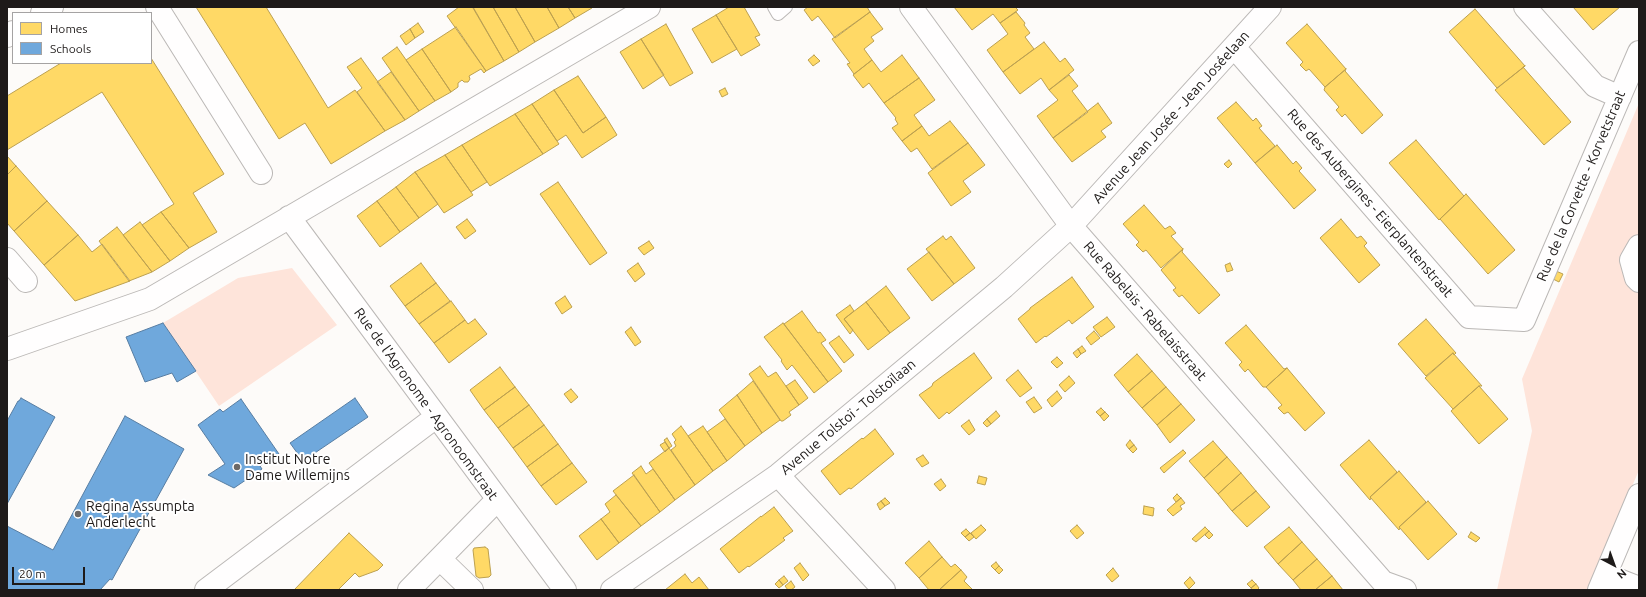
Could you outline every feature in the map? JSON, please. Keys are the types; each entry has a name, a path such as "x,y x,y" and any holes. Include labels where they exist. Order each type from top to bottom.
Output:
{"street":[{"path":"157,7 261,173"},
{"path":"7,349 150,300 649,7"},
{"name":"Rue Rabelais - Rabelaisstraat","path":"911,7 1071,226 1383,582 1405,590"},
{"name":"Avenue Jean Josée - Jean Joséelaan","path":"1071,226 1270,7"},
{"path":"1525,7 1595,86 1620,97"},
{"name":"Rue des Aubergines - Eierplantenstraat","path":"1234,47 1469,317 1524,320"},
{"name":"Rue de la Corvette - Korvetstraat","path":"1524,320 1639,52"},
{"name":"Rue de l'Agronome - Agronoomstraat","path":"289,217 565,590"},
{"name":"Avenue Tolstoï - Tolstoïlaan","path":"612,590 778,475 1004,287 1071,226"},
{"path":"1639,246 1631,260 1636,278 1639,281"},
{"path":"7,259 26,281"},
{"path":"206,590 436,417"},
{"path":"778,475 884,590"},
{"path":"1639,495 1603,582 1639,588"},
{"path":"409,590 497,500"},
{"path":"440,559 472,590"}],"lane":[{"path":"774,7 778,14 786,7"}],"shaded area":[{"path":"1639,103 1639,470 1588,590 1497,590 1532,431 1522,379"},
{"path":"292,268 337,325 219,406 163,323 238,278"}],"building: Homes":[{"path":"196,7 266,7 328,108 355,90 385,131 331,164 305,123 279,139"},
{"path":"459,7 473,7 504,61 486,71 447,16"},
{"path":"493,7 519,52 504,61 473,8"},
{"path":"493,7 515,7 535,42 519,52"},
{"path":"515,7 547,7 559,28 535,42"},
{"path":"547,7 568,7 575,18 559,28"},
{"path":"568,7 591,7 592,8 575,18"},
{"path":"729,7 744,7 760,35 755,37 760,45 741,56 716,15"},
{"path":"808,7 867,7 870,12 835,38 818,16 812,21 804,10"},
{"path":"954,7 1015,7 1018,10 1000,23 993,14 972,30"},
{"path":"1573,7 1620,7 1593,30"},
{"path":"1475,9 1525,66 1497,88 1449,32"},
{"path":"870,12 883,29 871,37 874,41 864,49 872,60 854,74 847,64 850,63 832,39"},
{"path":"1016,12 1025,23 1024,25 1030,33 1025,37 1034,49 1003,72 987,50 1008,34 1000,23"},
{"path":"716,15 737,49 712,63 692,29"},
{"path":"418,23 424,32 415,38 410,29"},
{"path":"666,24 693,73 670,86 641,39"},
{"path":"1307,24 1346,69 1325,87 1309,69 1306,71 1300,65 1303,62 1286,43"},
{"path":"456,27 486,71 484,73 481,69 469,76 470,79 468,82 464,82 462,80 458,83 458,87 451,92 422,49"},
{"path":"410,29 415,38 406,45 400,36"},
{"path":"641,39 664,75 643,89 620,52"},
{"path":"1044,42 1060,62 1065,58 1074,70 1049,90 1041,78 1020,94 1003,72"},
{"path":"397,47 435,101 419,111 382,58"},
{"path":"422,49 451,92 435,101 406,60"},
{"path":"814,55 820,61 813,66 808,60"},
{"path":"902,55 919,78 884,103 869,83 863,88 853,75 872,60 881,72"},
{"path":"361,58 405,120 385,131 357,92 362,88 347,67"},
{"path":"152,60 224,174 193,193 217,232 189,248 161,212 174,204 102,92 7,150 7,96 59,64 152,64"},
{"path":"1523,67 1571,122 1544,145 1495,90"},
{"path":"1346,69 1345,71 1383,115 1362,134 1345,114 1342,117 1336,110 1339,107 1324,90 1325,87"},
{"path":"391,72 419,111 405,120 377,82"},
{"path":"1069,75 1078,86 1072,91 1088,112 1053,138 1037,116 1058,100 1049,90"},
{"path":"578,76 606,117 583,133 554,90"},
{"path":"919,78 935,100 914,115 922,126 902,141 892,128 898,124 895,119 896,118 884,103"},
{"path":"725,88 728,94 722,97 719,91"},
{"path":"554,90 583,133 606,117 617,135 582,158 566,135 557,141 532,104"},
{"path":"1236,102 1253,121 1256,118 1262,126 1259,128 1275,146 1255,163 1217,118"},
{"path":"1098,103 1112,123 1101,131 1106,137 1072,162 1053,138"},
{"path":"532,104 559,144 543,154 515,114"},
{"path":"515,114 543,154 490,186 462,145"},
{"path":"950,121 968,143 932,169 917,148 911,152 902,141 922,126 929,136"},
{"path":"1416,140 1464,196 1439,220 1389,163"},
{"path":"968,143 985,165 963,181 971,192 951,206 928,173"},
{"path":"462,145 487,182 471,192 445,155"},
{"path":"1277,145 1293,164 1296,161 1302,168 1299,171 1316,190 1294,209 1255,163"},
{"path":"445,155 473,195 444,213 415,172"},
{"path":"7,156 16,166 7,175"},
{"path":"1229,160 1232,164 1228,168 1224,164"},
{"path":"16,166 47,201 14,231 7,223 7,175"},
{"path":"415,172 438,204 419,218 396,187"},
{"path":"558,182 607,253 590,265 540,194"},
{"path":"396,187 419,218 400,232 377,201"},
{"path":"1466,194 1515,250 1488,274 1440,219"},
{"path":"47,201 78,235 44,265 14,231"},
{"path":"377,201 400,232 380,247 357,216"},
{"path":"1144,205 1165,229 1170,226 1176,233 1171,236 1183,249 1161,268 1146,250 1143,252 1136,245 1139,242 1123,224"},
{"path":"161,212 189,248 170,261 142,225"},
{"path":"467,219 476,231 465,239 456,227"},
{"path":"1341,219 1357,238 1361,236 1367,243 1364,246 1380,265 1359,283 1320,238"},
{"path":"140,222 170,261 152,272 123,235"},
{"path":"117,227 152,272 129,281 99,241"},
{"path":"78,235 92,252 102,244 130,281 75,301 44,265"},
{"path":"943,236 946,240 951,236 975,268 954,284 926,249"},
{"path":"649,241 654,248 644,255 638,248"},
{"path":"1183,249 1182,252 1220,295 1199,314 1182,295 1179,297 1173,290 1176,288 1161,270"},
{"path":"929,252 954,284 932,301 907,269"},
{"path":"421,263 436,283 405,306 390,286"},
{"path":"638,263 645,274 635,282 627,271"},
{"path":"1230,263 1233,270 1227,272 1225,265"},
{"path":"1556,271 1563,274 1559,282 1553,279"},
{"path":"1072,277 1094,307 1072,324 1069,320 1036,343 1018,319 1030,308"},
{"path":"436,283 450,301 419,324 405,306"},
{"path":"886,286 910,318 890,333 866,302"},
{"path":"565,296 572,307 562,314 555,303"},
{"path":"451,301 465,320 434,343 419,324"},
{"path":"866,302 890,333 868,350 844,319"},
{"path":"850,305 854,311 844,319 853,330 850,334 836,315"},
{"path":"802,311 818,333 820,332 826,340 821,343 842,371 828,382 784,324"},
{"path":"1107,317 1115,327 1101,337 1093,327"},
{"path":"475,319 487,334 449,363 434,343 465,320 468,324"},
{"path":"1426,319 1456,353 1454,355 1453,353 1426,376 1398,344"},
{"path":"783,323 828,382 814,393 792,365 787,370 781,361 782,360 764,337"},
{"path":"1246,325 1284,369 1287,368 1266,387 1263,387 1248,369 1245,372 1239,365 1242,362 1225,343"},
{"path":"631,327 641,342 635,346 625,332"},
{"path":"1094,331 1100,338 1091,345 1086,338"},
{"path":"839,336 854,355 844,363 829,343"},
{"path":"1082,346 1086,351 1081,354 1078,349"},
{"path":"1078,349 1081,354 1077,358 1073,353"},
{"path":"974,353 992,378 949,414 947,412 939,419 919,395"},
{"path":"1453,353 1482,386 1479,386 1453,409 1425,378"},
{"path":"1137,354 1152,371 1128,392 1114,375"},
{"path":"1057,357 1063,363 1057,368 1051,362"},
{"path":"760,366 768,377 776,372 799,405 789,412 791,415 783,421 781,421 749,374"},
{"path":"500,367 515,387 484,410 470,390"},
{"path":"1287,368 1325,413 1305,431 1288,412 1284,414 1278,408 1282,405 1266,387"},
{"path":"1018,370 1032,388 1020,397 1006,380"},
{"path":"1152,371 1166,387 1142,408 1128,392"},
{"path":"1069,376 1075,383 1065,392 1059,385"},
{"path":"795,380 808,398 799,405 786,386"},
{"path":"753,381 780,420 762,433 737,395"},
{"path":"1479,386 1508,419 1479,444 1451,411"},
{"path":"515,387 529,405 498,428 484,410"},
{"path":"1166,387 1181,404 1157,425 1142,408"},
{"path":"571,389 578,397 571,403 564,394"},
{"path":"1057,391 1062,398 1052,407 1047,400"},
{"path":"737,395 762,433 745,446 719,410"},
{"path":"1034,397 1042,408 1034,413 1026,402"},
{"path":"1181,404 1195,420 1170,443 1157,425"},
{"path":"529,405 544,425 513,448 498,428"},
{"path":"1101,408 1105,412 1100,416 1096,412"},
{"path":"996,411 1000,416 991,424 987,419"},
{"path":"1105,412 1109,416 1104,421 1100,416"},
{"path":"725,419 745,446 727,461 707,432"},
{"path":"987,419 991,424 987,427 983,423"},
{"path":"969,420 975,430 969,435 961,426"},
{"path":"544,425 558,444 527,467 513,448"},
{"path":"681,426 713,471 695,485 671,450 676,446 674,442 676,440 672,434"},
{"path":"703,426 727,461 713,471 688,436"},
{"path":"875,429 894,454 851,489 849,488 840,495 821,471"},
{"path":"667,438 672,446 669,448 664,440"},
{"path":"1130,440 1134,445 1129,449 1126,445"},
{"path":"1369,440 1397,472 1370,497 1370,500 1340,465"},
{"path":"1213,441 1227,457 1204,478 1189,461"},
{"path":"665,442 669,448 665,452 660,445"},
{"path":"558,444 572,463 541,486 527,467"},
{"path":"1134,445 1137,449 1133,453 1129,449"},
{"path":"669,448 695,485 675,500 649,463"},
{"path":"1183,450 1186,453 1164,473 1160,468"},
{"path":"923,455 929,463 922,467 916,459"},
{"path":"1227,457 1241,473 1218,494 1204,478"},
{"path":"572,463 587,482 556,505 541,486"},
{"path":"641,466 646,474 653,469 675,500 660,512 632,473"},
{"path":"1399,471 1426,502 1399,527 1399,530 1370,497"},
{"path":"1241,473 1256,491 1232,511 1218,494"},
{"path":"634,475 660,512 641,526 613,491"},
{"path":"979,476 987,478 985,485 977,483"},
{"path":"941,479 946,486 940,491 934,484"},
{"path":"1256,491 1270,507 1247,527 1232,511"},
{"path":"1177,494 1181,498 1176,502 1173,498"},
{"path":"616,495 641,526 619,543 601,519 610,512 605,504"},
{"path":"885,498 890,503 885,506 881,501"},
{"path":"1181,498 1185,503 1180,506 1182,509 1173,516 1167,510"},
{"path":"881,501 885,506 880,510 877,504"},
{"path":"1428,501 1457,534 1428,560 1399,527"},
{"path":"1144,506 1154,508 1153,516 1143,514"},
{"path":"774,507 793,531 783,538 785,540 739,573 720,549"},
{"path":"601,519 619,543 597,560 579,536"},
{"path":"981,525 986,530 976,539 971,533"},
{"path":"1077,525 1084,533 1077,539 1070,531"},
{"path":"1205,527 1209,531 1196,542 1192,539"},
{"path":"1289,527 1302,542 1278,564 1264,547"},
{"path":"966,529 970,533 965,537 961,533"},
{"path":"1209,531 1213,535 1209,539 1205,535"},
{"path":"1471,532 1480,538 1476,542 1468,537"},
{"path":"349,533 383,565 378,570 359,577 355,573 338,590 294,590"},
{"path":"970,533 974,537 969,541 965,537"},
{"path":"929,541 942,557 919,578 905,563"},
{"path":"1302,542 1317,559 1293,580 1278,564"},
{"path":"485,547 488,549 491,575 489,577 479,578 476,576 473,550 474,548"},
{"path":"942,557 951,567 955,564 961,570 939,590 929,590 919,578"},
{"path":"1317,559 1332,576 1315,590 1301,590 1293,580"},
{"path":"996,562 999,566 995,570 991,566"},
{"path":"800,563 809,575 803,581 794,568"},
{"path":"999,566 1003,570 999,574 995,570"},
{"path":"1113,568 1119,576 1112,582 1106,575"},
{"path":"961,570 967,577 964,581 973,590 939,590"},
{"path":"685,574 692,583 699,577 709,590 665,590"},
{"path":"784,576 788,581 783,585 779,580"},
{"path":"1332,576 1343,590 1315,590"},
{"path":"1190,577 1195,583 1189,589 1184,583"},
{"path":"779,580 783,585 779,588 775,584"},
{"path":"1252,580 1256,584 1251,588 1247,584"},
{"path":"791,581 795,587 788,590 785,586"},
{"path":"1256,584 1259,588 1257,590 1252,590 1251,588"}],"building: Schools":[{"path":"163,323 196,371 177,382 172,373 145,382 126,337"},
{"path":"21,398 55,417 7,504 7,421"},
{"path":"355,398 368,417 303,461 290,443"},
{"path":"241,399 279,454 260,466 262,469 234,488 208,475 225,464 198,425 220,409 223,412"},
{"path":"125,416 184,449 112,580 110,579 100,590 7,590 7,526 53,550"}],"place":[{"name":"Institut Notre Dame Willemijns","path":"237,467"},
{"name":"Regina Assumpta Anderlecht","path":"78,514"}]}
